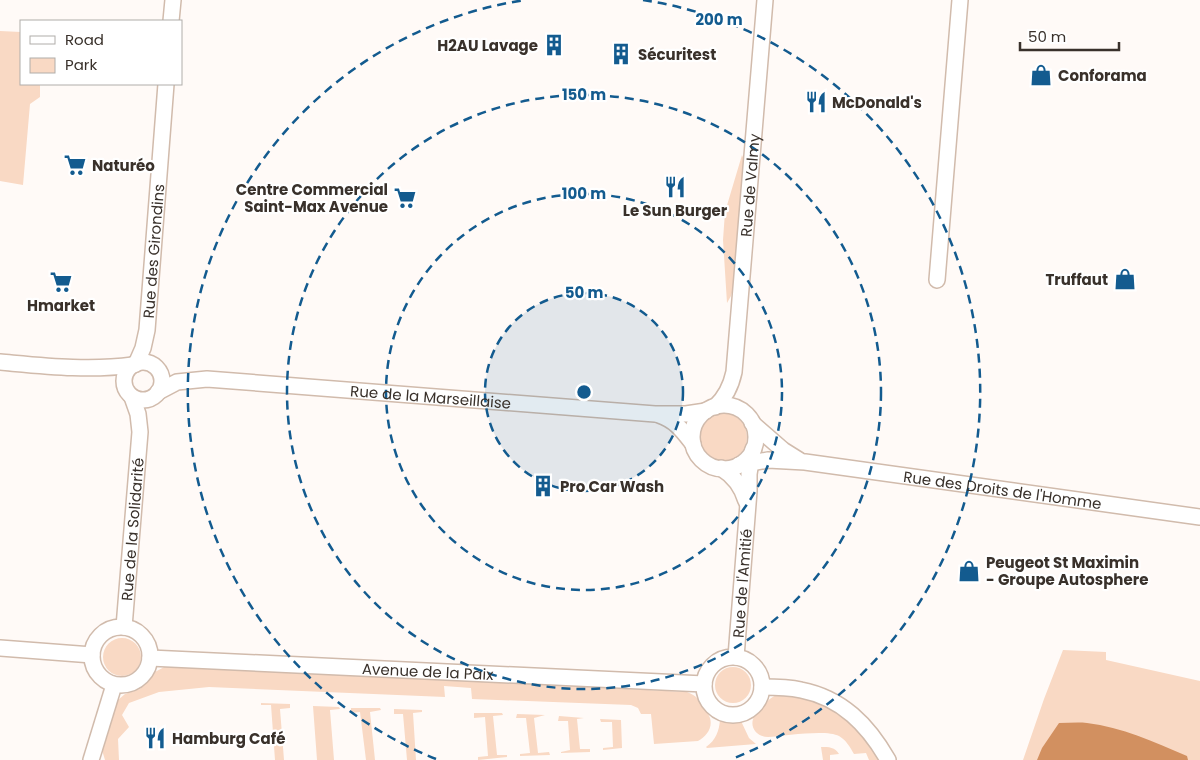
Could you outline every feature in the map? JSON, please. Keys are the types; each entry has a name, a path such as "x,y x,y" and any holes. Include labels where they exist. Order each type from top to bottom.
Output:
{"street":[{"path":"171,20 173,0"},
{"name":"Rue de Valmy","path":"710,409 724,398 728,392 734,372 765,0"},
{"path":"937,280 960,0"},
{"name":"Rue des Girondins","path":"135,364 143,348 147,330 166,85"},
{"name":"Rue des Girondins","path":"147,330 150,352 155,367"},
{"path":"0,362 82,368 112,367 144,362 155,367 160,372 162,384 156,394 143,400 128,391 119,380 110,375 82,368"},
{"path":"128,391 126,374 135,364"},
{"name":"Rue de la Marseillaise","path":"155,367 207,379 656,414 685,414 710,409"},
{"name":"Rue de Valmy","path":"734,372 739,396 749,418"},
{"name":"Rue de la Marseillaise","path":"156,394 177,382 207,379"},
{"name":"Rue de la Solidarité","path":"128,391 138,414 140,432"},
{"name":"Rue de la Solidarité","path":"124,628 140,432 144,414 156,394"},
{"path":"729,406 736,408 749,418 755,430 756,438 747,459 732,468 721,468 713,467 703,461 698,455 692,436 694,426 700,416 710,409 729,406"},
{"name":"Rue de la Marseillaise","path":"656,414 675,423 693,444"},
{"name":"Rue des Droits de l'Homme","path":"749,418 783,450 805,462"},
{"name":"Rue des Droits de l'Homme","path":"747,459 805,462 1200,517"},
{"name":"Rue de l'Amitié","path":"736,657 748,510 749,474 747,459"},
{"name":"Rue de l'Amitié","path":"721,468 728,472 739,484 746,499 748,510"},
{"path":"114,628 124,628 134,630 142,636 149,648 150,658 148,668 140,679 128,685 114,685 98,674 93,665 92,655 96,642 102,634 114,628"},
{"path":"0,648 92,655"},
{"path":"736,657 747,661 756,668 760,675 762,687 759,698 753,707 744,713 733,715 722,713 712,706 706,698 704,684 707,673 714,664 724,658 736,657"},
{"name":"Avenue de la Paix","path":"150,658 704,684"},
{"path":"91,760 114,685"},
{"path":"762,687 800,689 836,703 866,727 888,760"}],"green space":[{"path":"0,31 20,32 20,85 40,85 40,97 30,104 23,185 0,181"},
{"path":"742,155 745,162 735,282 727,303 723,240 725,212"},
{"path":"718,413 728,413 737,417 743,423 747,437 743,451 737,457 728,461 718,461 709,457 703,451 699,442 699,432 703,423 709,417"},
{"path":"122,638 136,643 141,657 136,671 122,676 108,671 103,657 108,643"},
{"path":"1063,650 1106,652 1106,660 1200,681 1200,760 1023,760"},
{"path":"166,666 687,692 701,702 710,717 711,725 706,735 698,741 654,744 651,714 641,714 638,708 631,705 472,699 471,688 444,686 445,697 209,687 159,692 129,703 122,715 129,727 118,739 119,760 105,760 102,750 112,713 118,700 125,694 140,689 155,672"},
{"path":"733,667 740,668 746,672 750,678 750,692 746,698 740,702 733,703 726,702 720,698 716,692 715,685 716,678 720,672 726,668"},
{"path":"778,694 798,696 818,702 836,712 860,732 879,760 869,760 866,753 854,754 844,740 833,734 815,733 768,737 760,735 754,730 753,719 762,706"},
{"path":"261,703 290,704 290,708 280,709 284,760 275,760 271,705 261,705"},
{"path":"313,706 339,707 340,709 330,710 334,760 317,760"},
{"path":"351,708 380,708 381,710 370,712 375,760 366,760 360,712 351,713"},
{"path":"394,709 422,710 422,712 413,713 416,760 407,760 403,714 394,714"},
{"path":"474,713 502,713 503,715 493,716 497,755 507,755 507,757 478,760 478,757 488,756 485,717 474,718"},
{"path":"517,714 545,715 534,718 538,753 549,752 550,755 520,756 520,754 530,753 526,718 516,718"},
{"path":"559,716 584,718 577,719 580,749 590,749 590,752 561,753 570,750 568,721 558,721"},
{"path":"600,719 621,720 622,748 603,750 603,748 613,747 612,722 601,722"},
{"path":"720,720 741,721 749,738 756,744 707,748 716,735"},
{"path":"821,747 829,747 839,754 830,755 830,760 823,760"}],"shaded area":[{"path":"1059,723 1087,723 1113,728 1187,756 1188,760 1037,760 1042,748"}],"place":[{"name":"H2AU Lavage","path":"554,45"},
{"name":"Sécuritest","path":"621,54"},
{"name":"Conforama","path":"1041,75"},
{"name":"McDonald's","path":"816,102"},
{"name":"Naturéo","path":"75,165"},
{"name":"Le Sun Burger","path":"675,187"},
{"name":"Centre Commercial Saint-Max Avenue","path":"405,198"},
{"name":"Truffaut","path":"1125,279"},
{"name":"Hmarket","path":"61,282"},
{"name":"Pro Car Wash","path":"543,486"},
{"name":"Peugeot St Maximin - Groupe Autosphere","path":"969,571"},
{"name":"Hamburg Café","path":"155,738"}]}
